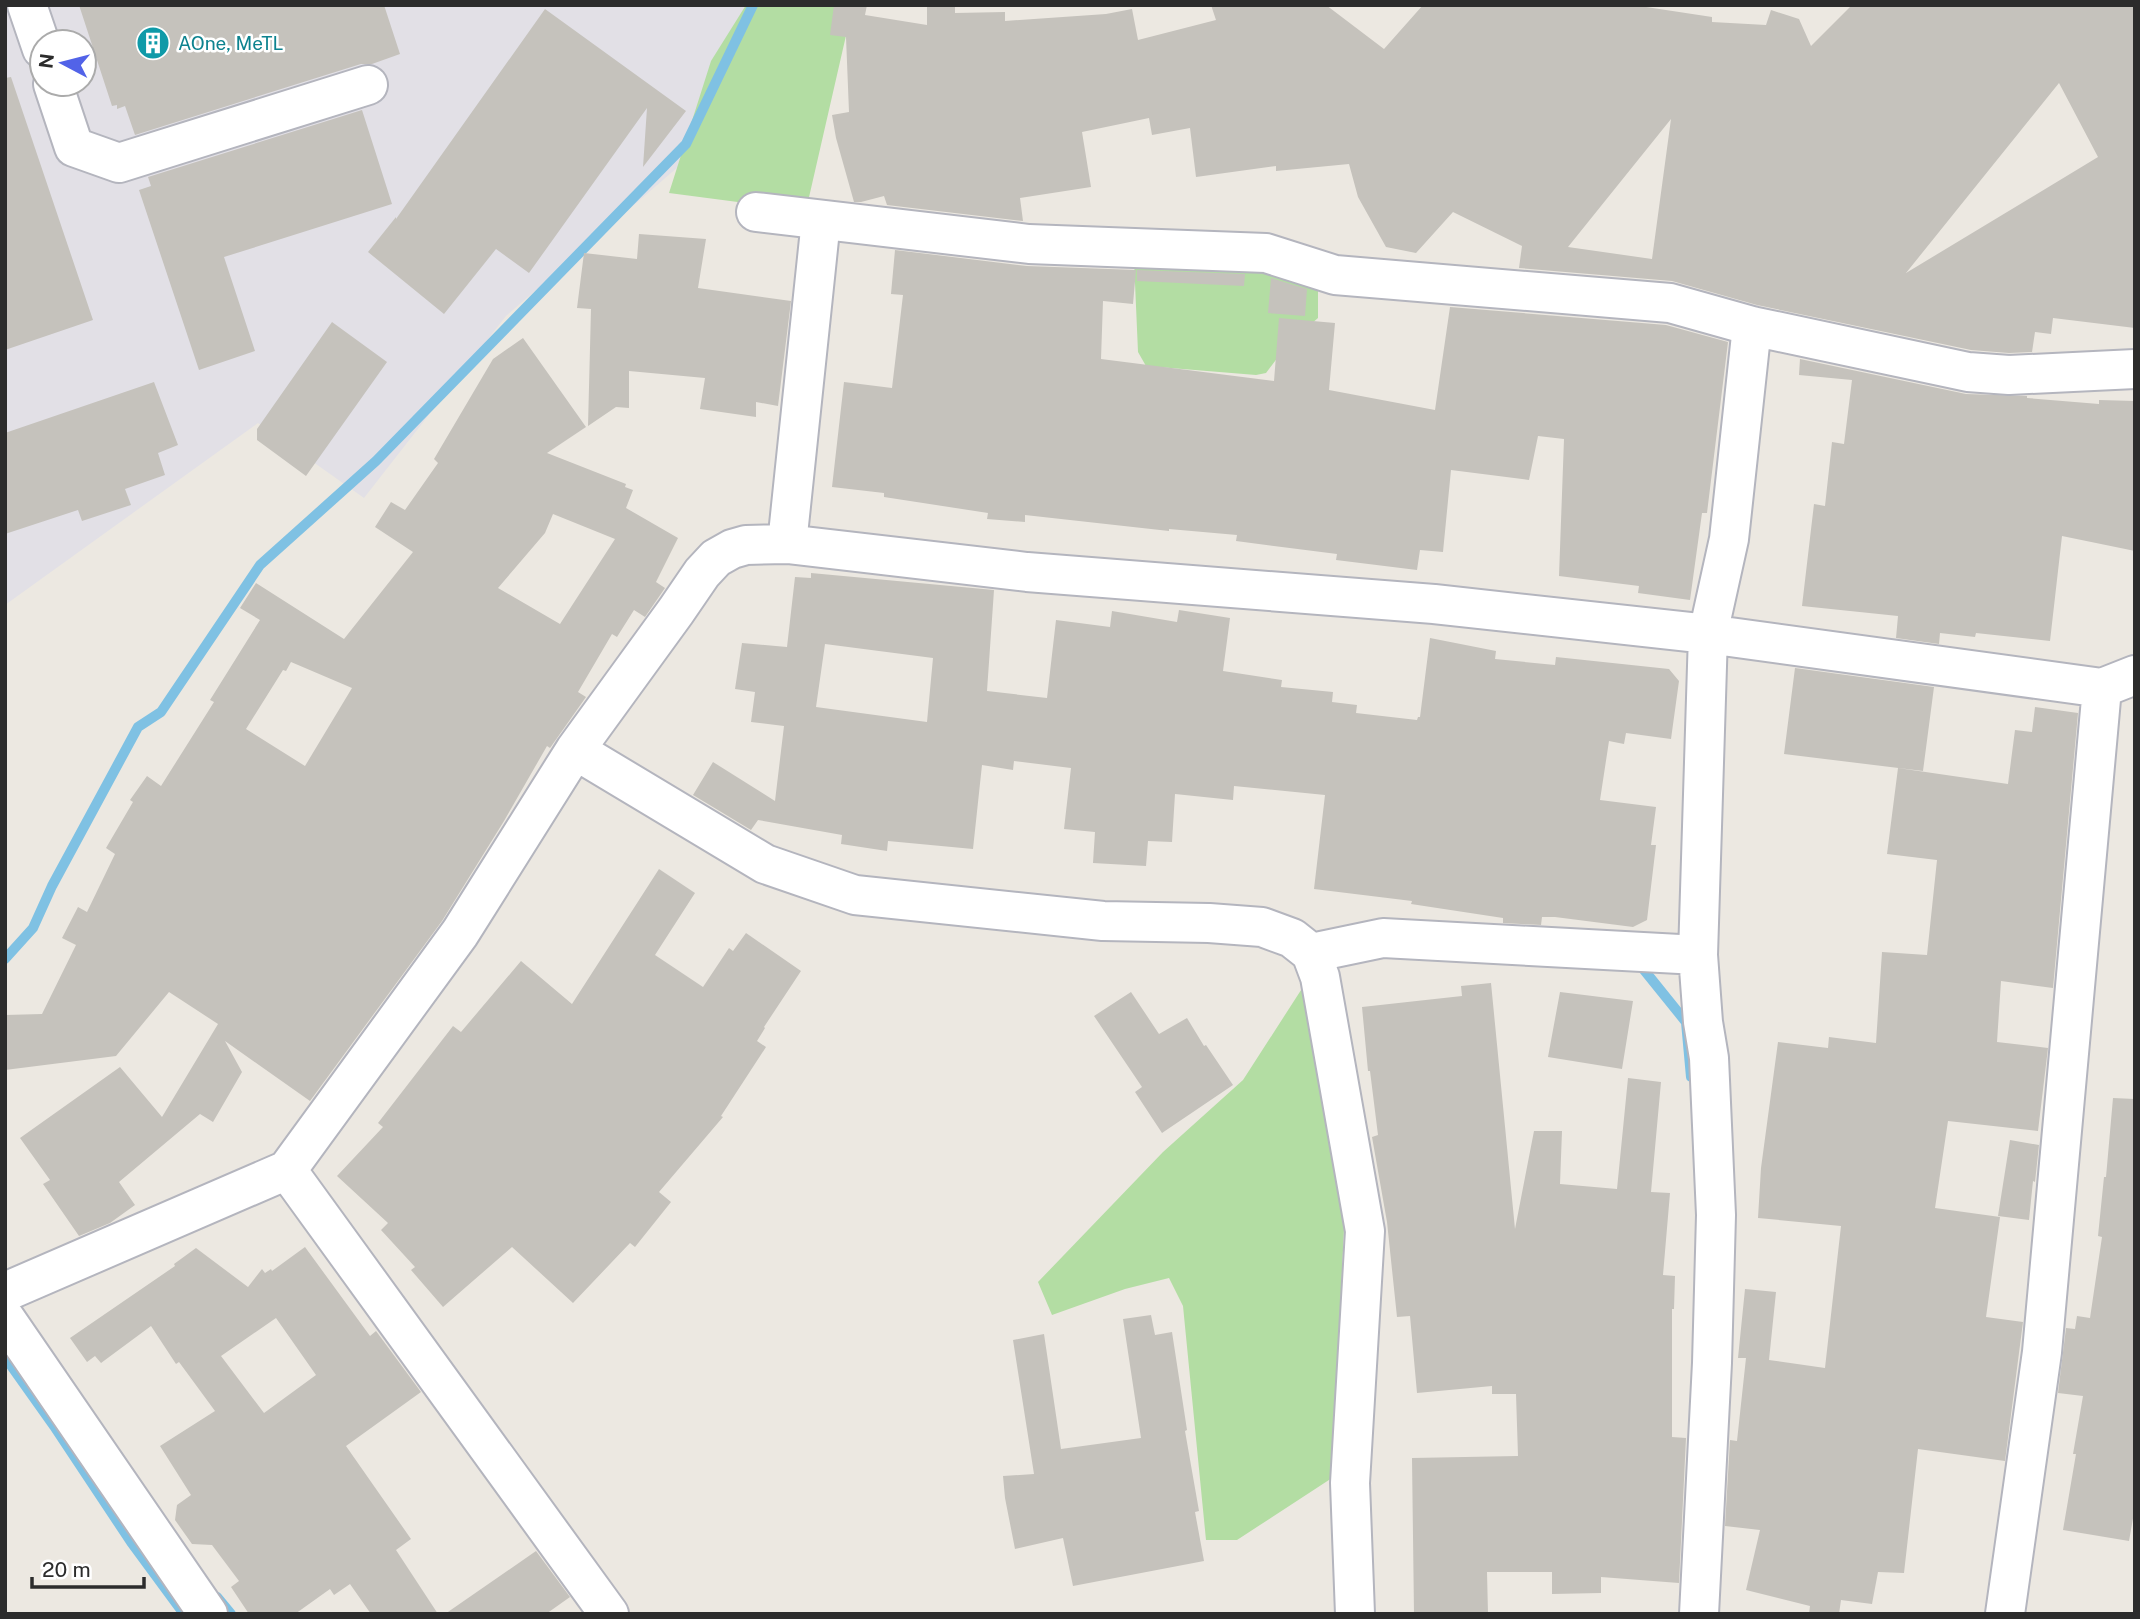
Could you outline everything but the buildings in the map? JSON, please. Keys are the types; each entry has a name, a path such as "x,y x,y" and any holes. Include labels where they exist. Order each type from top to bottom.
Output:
{"street":[{"path":"27,5 35,28"},
{"path":"58,98 74,146 119,163 368,85"},
{"path":"756,212 1029,244 1266,253 1335,275 1670,303 1752,326 1968,372 2009,375 2135,369"},
{"path":"787,544 821,220"},
{"path":"1699,1614 1712,1363 1716,1215 1709,1058 1703,1022 1698,955 1708,634 1729,540 1752,326"},
{"path":"5,1292 287,1170 460,933 575,750 702,573 716,558 746,545 787,544 1027,572 1434,604 2118,682 2042,1352 2005,1614"},
{"path":"575,750 765,864 855,895 1103,921 1262,927 1292,938 1311,953 1320,977 1365,1231 1350,1483 1355,1614"},
{"path":"1311,953 1383,938 1698,955"},
{"path":"287,1170 609,1614"},
{"path":"5,1318 208,1614"}],"shaded area":[{"path":"5,5 774,5 731,121 506,316 364,498 258,423 5,605"}],"green space":[{"path":"746,5 853,5 807,206 753,204 669,193 711,61"},
{"path":"1224,248 1318,286 1318,318 1287,345 1266,373 1256,375 1146,366 1138,352 1134,260"},
{"path":"1303,987 1346,1188 1332,1478 1237,1540 1206,1540 1183,1306 1169,1278 1125,1289 1052,1315 1038,1282 1163,1152 1243,1080"}],"waterway":[{"path":"5,959 33,928 52,886 138,727 161,712 260,565 376,461 686,144 753,5"},
{"path":"1636,960 1686,1022 1691,1077"},
{"path":"5,1357 131,1542 184,1614"},
{"path":"217,1597 231,1614"}],"place":[{"name":"AOne, MeTL","path":"153,43"}]}
